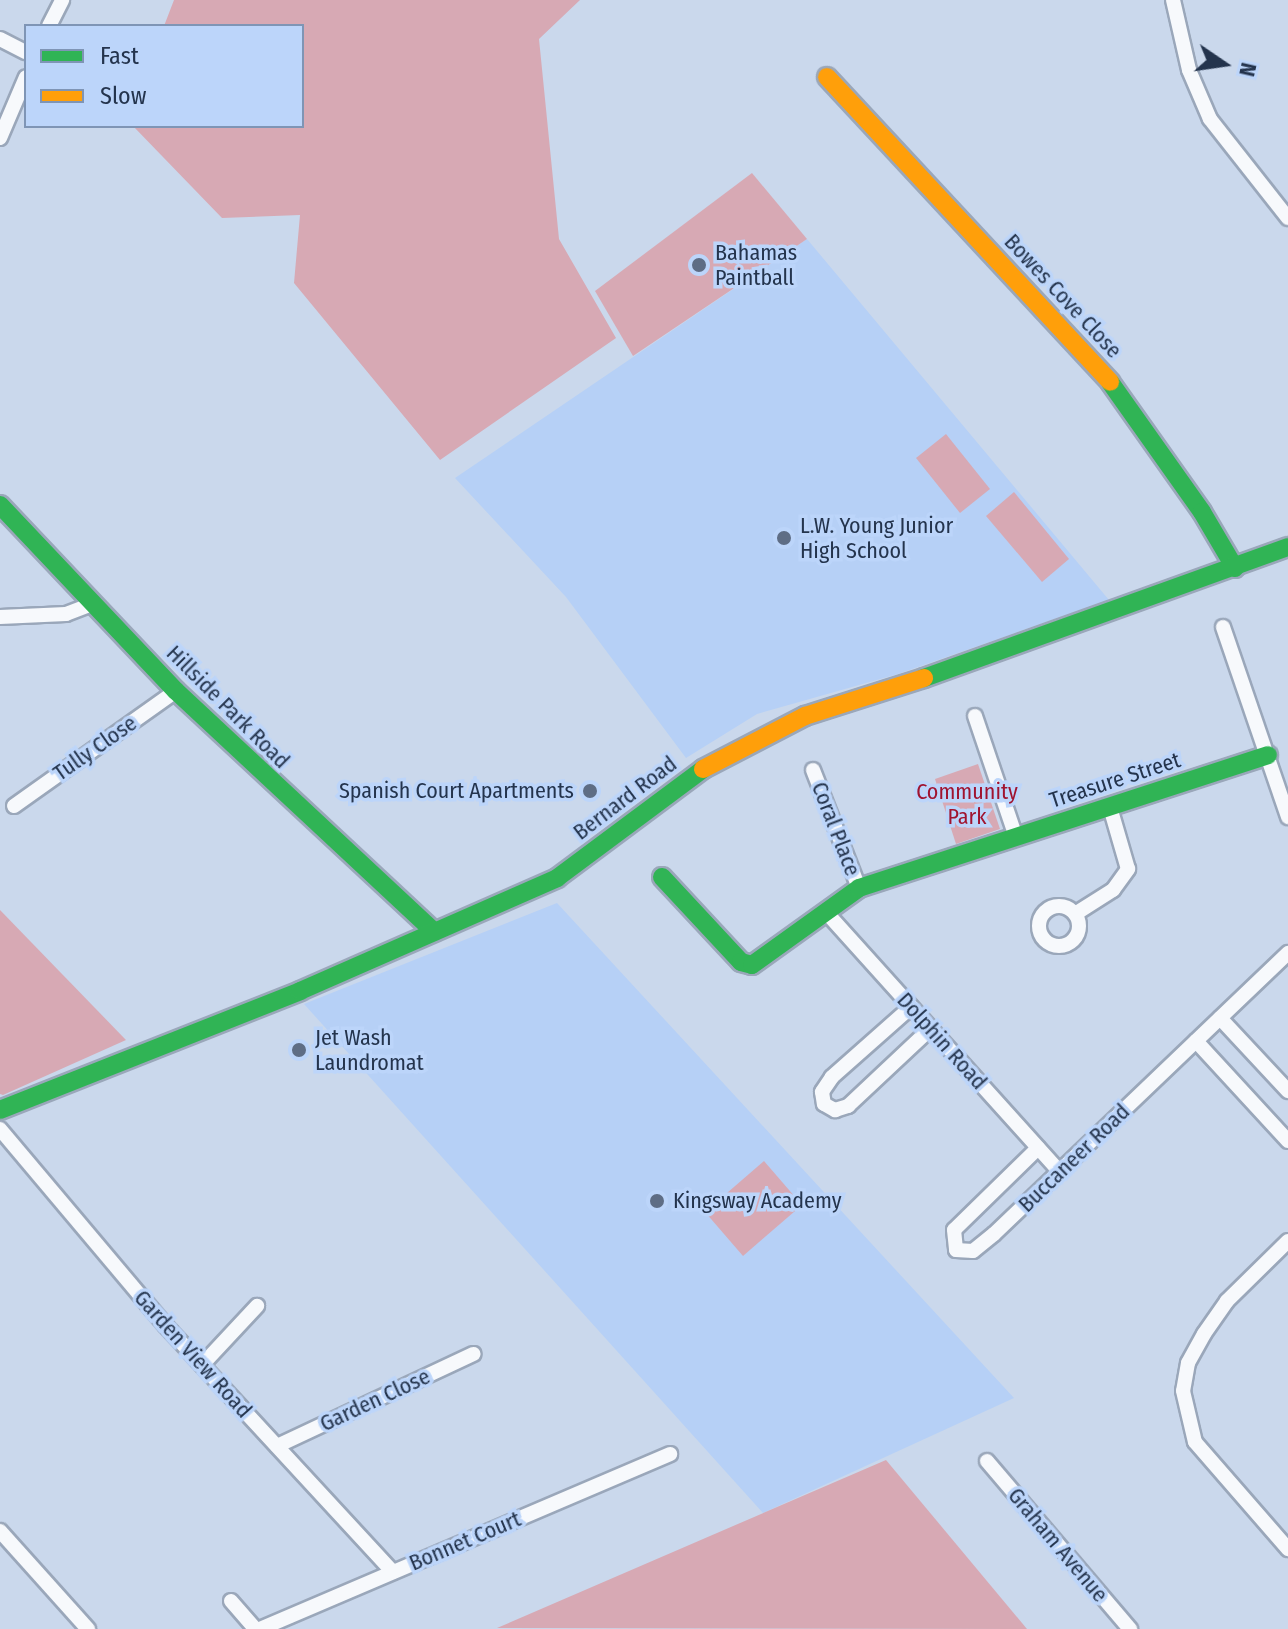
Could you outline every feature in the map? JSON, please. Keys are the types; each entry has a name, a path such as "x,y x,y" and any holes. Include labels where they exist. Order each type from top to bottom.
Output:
{"street":[{"path":"50,24 62,0"},
{"path":"1173,0 1189,70 1210,119 1288,218"},
{"path":"0,39 24,51"},
{"name":"Bowes Cove Close","path":"827,77 1110,383 1202,512 1235,568"},
{"path":"0,138 24,82"},
{"name":"Hillside Park Road","path":"0,505 176,691 434,932"},
{"name":"Bernard Road","path":"0,1110 434,932 557,878 700,771 805,716 1288,547"},
{"path":"0,617 66,614 92,604"},
{"path":"1223,627 1288,817"},
{"name":"Tully Close","path":"14,806 176,691"},
{"path":"975,716 1016,837"},
{"name":"Treasure Street","path":"662,877 747,965 758,964 859,888 1268,755"},
{"name":"Coral Place","path":"813,770 859,888"},
{"path":"1075,914 1113,890 1128,869 1110,807"},
{"name":"Dolphin Road","path":"825,911 1059,1171"},
{"name":"Buccaneer Road","path":"1038,1148 954,1230 956,1250 973,1251 1288,953"},
{"path":"911,1007 832,1077 822,1092 824,1104 835,1110 848,1106 930,1029"},
{"path":"1220,1018 1288,1091"},
{"path":"1196,1041 1288,1141"},
{"name":"Garden View Road","path":"0,1129 202,1365 393,1572"},
{"path":"1288,1241 1227,1301 1188,1363 1183,1405 1202,1451 1288,1549"},
{"path":"202,1365 257,1306"},
{"name":"Garden Close","path":"277,1446 473,1354"},
{"name":"Bonnet Court","path":"257,1629 670,1454"},
{"name":"Graham Avenue","path":"987,1461 1130,1629"},
{"path":"0,1531 88,1629"},
{"path":"231,1601 257,1629"}],"shaded area":[{"name":"L.W. Young Junior High School","path":"807,239 1109,600 898,674 757,714 686,758 566,597 455,478"},
{"name":"Kingsway Academy","path":"557,903 1014,1398 763,1513 304,1004"}],"green space":[{"path":"174,0 580,0 539,39 559,239 616,338 440,460 294,283 300,215 222,218 135,128 304,128 304,24 165,24"},
{"name":"Bahamas Paintball","path":"752,173 807,239 633,356 595,291"},
{"path":"946,434 990,489 960,513 916,458"},
{"path":"1014,492 1069,559 1042,582 986,516"},
{"name":"Community Park","path":"978,764 1000,829 956,844 935,779"},
{"path":"0,910 126,1040 3,1095 0,1094"},
{"path":"764,1161 802,1205 743,1256 705,1212"},
{"path":"886,1460 1027,1629 497,1628"}],"traffic: fast":[{"path":"1110,382 1202,512 1235,568"},
{"path":"0,505 176,691 434,932"},
{"path":"924,678 1288,547"},
{"path":"662,877 741,962 752,965 859,888 1268,755"},
{"path":"0,1110 300,991 557,878 703,769"}],"traffic: slow":[{"path":"827,77 1110,382"},
{"path":"703,769 805,716 924,678"}],"place":[{"name":"Bahamas Paintball","path":"699,265"},
{"name":"L.W. Young Junior High School","path":"784,538"},
{"name":"Spanish Court Apartments","path":"590,791"},
{"name":"Jet Wash Laundromat","path":"299,1050"},
{"name":"Kingsway Academy","path":"657,1201"}]}
